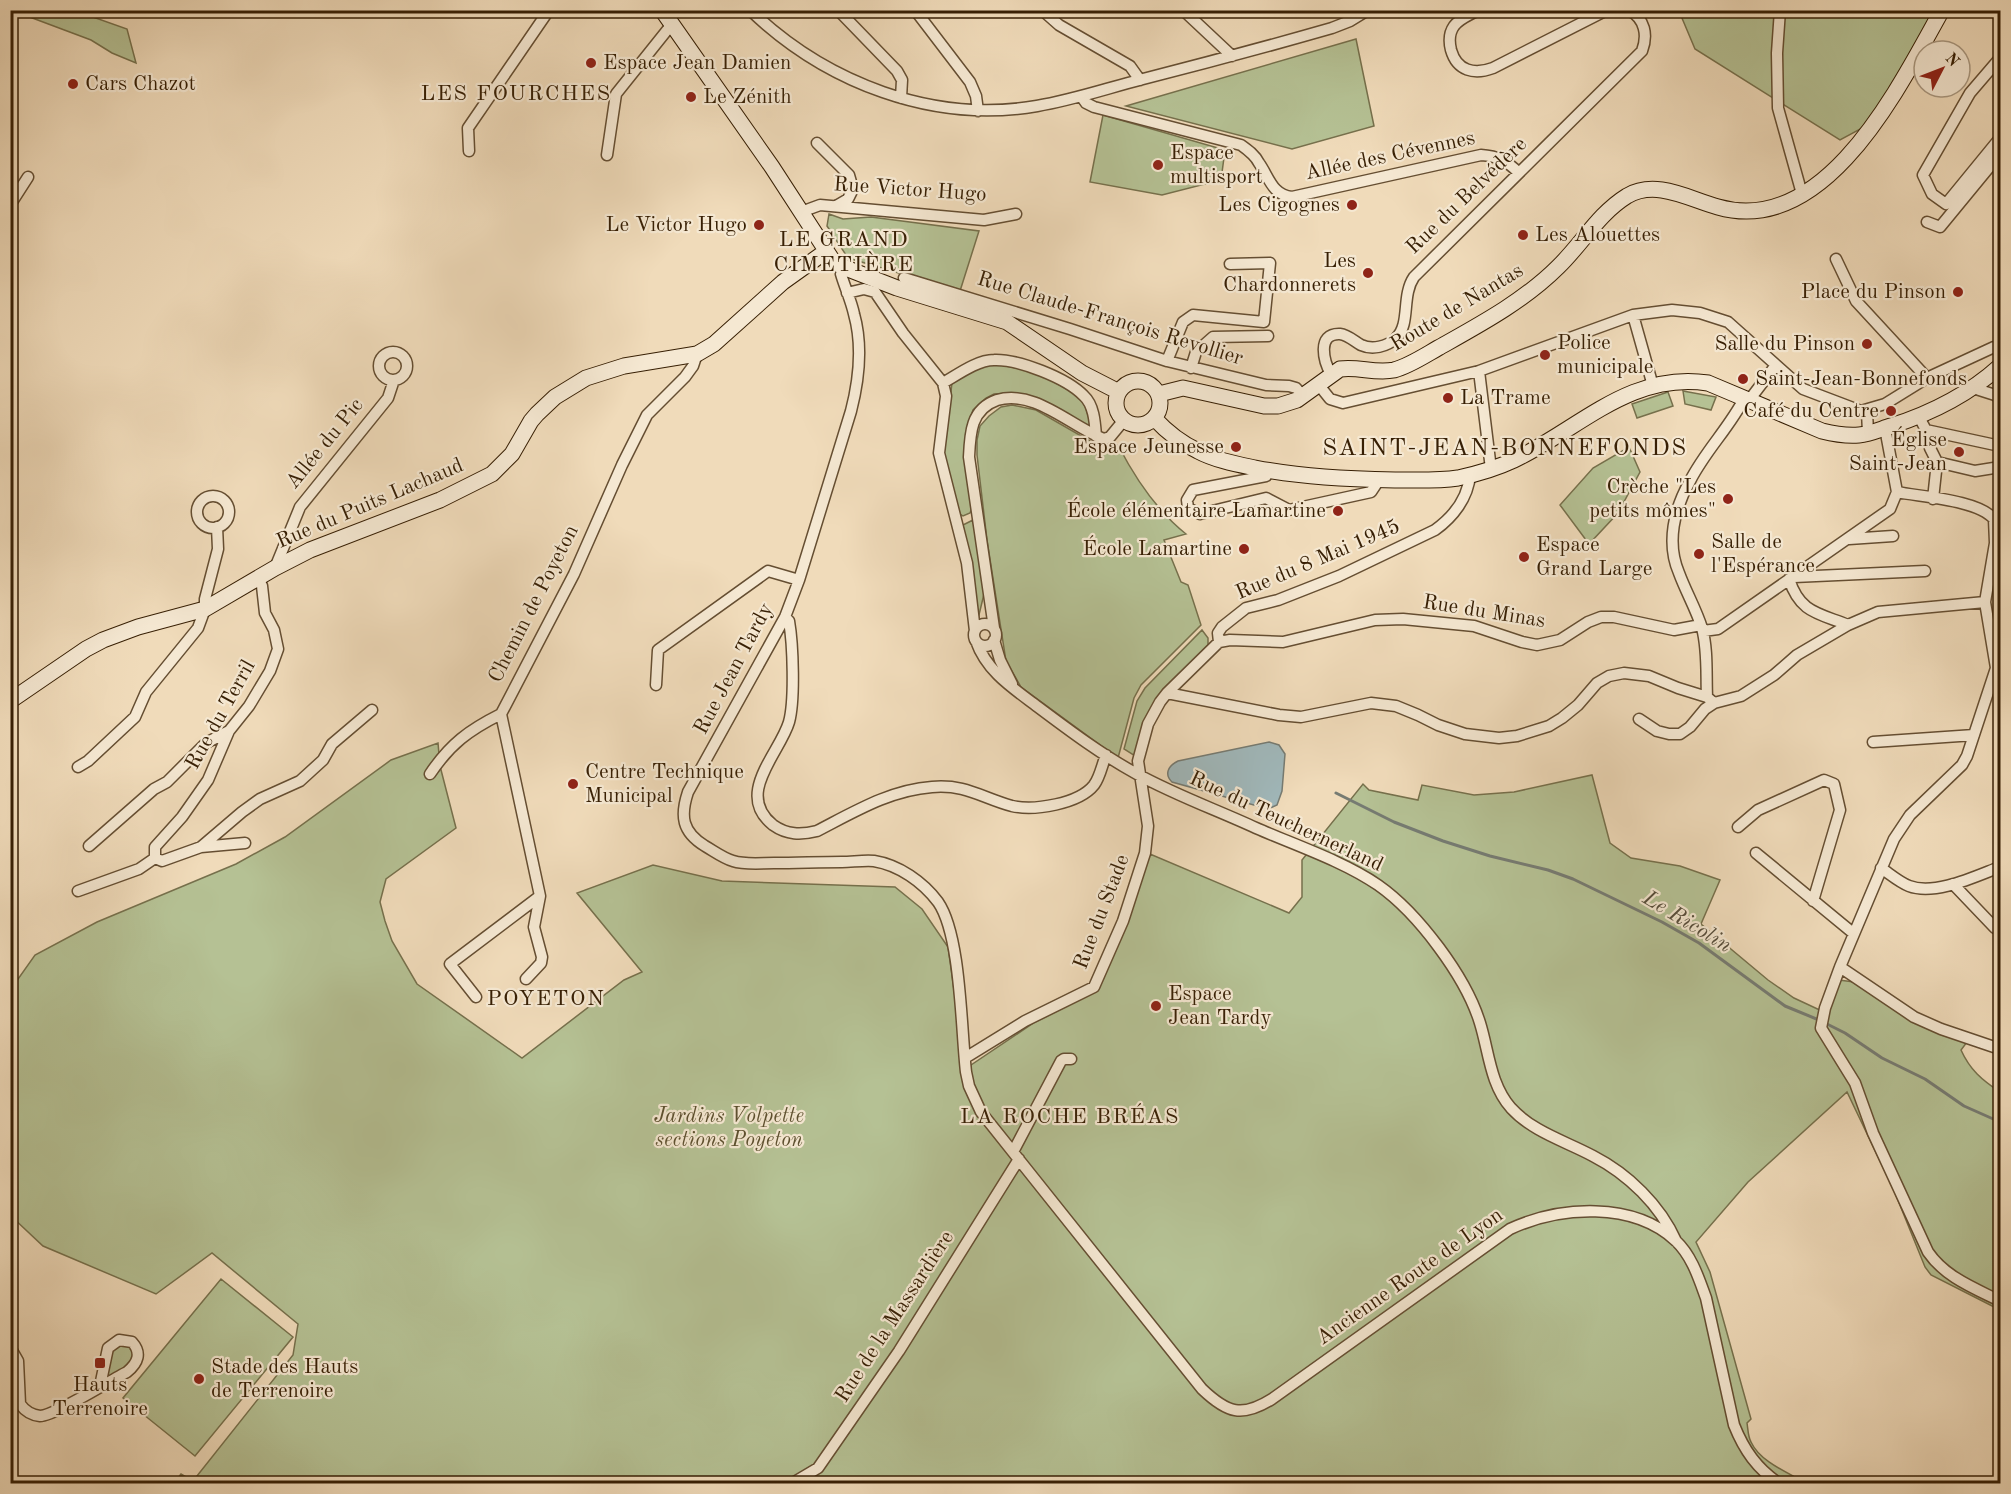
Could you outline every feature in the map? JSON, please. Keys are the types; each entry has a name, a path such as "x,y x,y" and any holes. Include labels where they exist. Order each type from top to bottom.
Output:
{"street":[{"path":"469,151 468,129 549,10"},
{"path":"662,10 772,167 832,261 897,288 1007,322 1082,373 1119,392"},
{"path":"750,10 773,32 821,62 868,87 933,106 978,111 1038,106 1081,96 1332,28 1368,10"},
{"path":"838,10 897,71 902,80 901,98"},
{"path":"915,10 970,82 976,96 978,111"},
{"path":"1042,10 1059,25 1130,66 1140,80"},
{"path":"1183,10 1232,56"},
{"path":"1478,10 1455,24 1450,38 1454,59 1460,66 1475,72 1493,68 1607,10"},
{"name":"Rue du Belvédère","path":"1331,374 1323,356 1324,344 1328,338 1341,334 1363,346 1371,347 1392,342 1402,329 1407,287 1413,277 1642,51 1645,43 1645,28 1629,10"},
{"path":"1780,10 1777,53 1778,108 1802,194"},
{"name":"Route de Nantas","path":"1159,394 1183,388 1272,407 1290,404 1331,374 1346,368 1379,372 1402,368 1510,305 1540,283 1572,253 1602,216 1632,194 1661,189 1722,208 1758,211 1772,208 1802,194 1838,168 1859,144 1902,82 1942,10"},
{"path":"607,155 616,94 672,24"},
{"path":"2001,58 1970,93 1923,175 1932,194 1946,204 2001,138"},
{"name":"Allée des Cévennes","path":"1081,96 1086,103 1094,107 1241,146 1259,162 1270,184 1286,196 1292,197 1481,154 1495,156 1506,161 1519,173"},
{"path":"818,143 849,175 853,189 848,199 836,206"},
{"path":"1927,222 1940,226 2001,154"},
{"path":"10,205 28,177"},
{"name":"Rue Victor Hugo","path":"801,212 820,205 984,220 1016,214"},
{"path":"696,354 714,344 769,293 825,252"},
{"path":"1836,259 1856,301 1927,378"},
{"path":"1167,361 1184,322 1193,315 1264,322 1270,263 1230,264"},
{"name":"Rue Jean Tardy","path":"843,267 841,274 855,315 859,352 857,389 799,580 785,617 688,792 683,818 689,832 700,843 735,862 758,864 874,861 894,867 914,878 939,903 947,921 957,974 964,1058 969,1086 981,1112 1016,1156"},
{"name":"Rue Claude-François Revollier","path":"904,278 1191,368 1266,385 1296,388 1303,396"},
{"path":"847,293 864,289 874,292 943,383 946,396 939,453 967,563 977,632 985,645 994,640"},
{"path":"1318,384 1330,399 1343,403 1479,371 1633,315 1672,310 1700,313 1728,322 1803,389 1861,411 1867,411 1885,404 1927,378 1994,347 2001,348"},
{"path":"1633,315 1653,386"},
{"path":"1191,368 1196,352 1213,337 1268,336"},
{"name":"Rue du Puits Lachaud","path":"11,698 103,640 138,627 205,609 275,568 343,536 440,500 492,474 512,454 537,414 555,397 586,378 630,364 696,354"},
{"name":"Chemin de Poyeton","path":"526,979 541,963 542,957 534,927 540,896 501,714 574,574 622,465 647,415 685,377 693,366 696,354"},
{"path":"943,383 984,362 993,360 1039,370 1067,384 1084,396 1092,409 1096,436"},
{"path":"1639,719 1657,731 1680,734 1689,728 1711,700 1702,628 1676,564 1672,531 1689,482 1747,398 1776,365"},
{"path":"1922,423 2001,366"},
{"path":"1479,371 1491,470"},
{"name":"Allée du Pic","path":"275,568 300,507 388,398 394,380"},
{"path":"1136,381 1149,384 1159,394 1161,407 1155,419 1149,423 1136,425 1120,416 1116,404 1119,392 1129,383 1136,381"},
{"path":"1155,419 1166,430 1199,452 1240,465 1266,470 1313,478 1379,480 1460,475 1491,470 1515,460 1623,395 1653,386 1693,381 1708,383 1747,398 1822,431 1850,435 1922,423 2001,446"},
{"path":"1973,388 1995,394 2001,399"},
{"path":"994,628 969,457 971,431 978,411 990,402 1002,399 1028,400 1104,439 1110,437 1124,420"},
{"path":"1867,411 1868,433"},
{"path":"1922,423 1937,462 1933,499"},
{"path":"1885,428 1897,492 1968,503 1989,514 1995,524 1998,541 1985,602 1998,669 1962,765 1910,815 1894,839 1853,933 1825,1008 1821,1028 1854,1083 1873,1133 1935,1263 1950,1276 2001,1301"},
{"path":"1937,462 1975,471 2001,467"},
{"path":"1266,470 1266,476 1193,490 1186,500 1188,508 1200,514 1266,498 1289,510 1371,492 1379,480"},
{"name":"Rue du 8 Mai 1945","path":"1139,776 1138,761 1148,724 1160,702 1219,642 1218,633 1222,627 1246,608 1278,600 1339,576 1435,530 1445,523 1461,504 1466,494 1460,475"},
{"name":"Rue du Minas","path":"1219,642 1230,640 1284,642 1365,622 1403,619 1474,626 1537,645 1560,640 1588,622 1601,617 1614,617 1674,630 1718,629 1890,509 1897,492"},
{"path":"78,767 88,761 135,717 146,692 198,628 205,609 205,599 218,549 218,527"},
{"path":"1847,539 1893,536"},
{"path":"656,685 658,650 768,571 799,580"},
{"path":"1848,625 1807,609 1794,594 1791,578 1925,571"},
{"name":"Rue du Terril","path":"155,858 155,847 182,817 208,780 229,731 249,706 270,671 278,649 274,630 265,613 262,586 258,578"},
{"path":"977,632 989,601"},
{"path":"1167,693 1279,715 1301,717 1371,704 1396,706 1438,725 1465,734 1499,738 1517,736 1549,726 1562,718 1578,705 1597,683 1609,676 1624,673 1649,676 1711,700 1741,696 1774,675 1797,655 1848,625 1878,612 1985,602"},
{"path":"785,617 789,621 791,634 790,714 784,735 760,779 758,791 759,802 764,814 771,824 783,831 795,834 817,831 885,797 913,788 942,786 962,788 1019,807 1055,805 1079,797 1092,788 1106,755"},
{"path":"977,632 989,624 994,628"},
{"name":"Rue du Teuchernerland","path":"994,628 996,634 994,640 1000,660 1014,689"},
{"name":"Rue du Teuchernerland","path":"977,632 986,663 1014,689 1139,776 1346,867 1392,896 1428,934 1470,998 1488,1050 1494,1081 1499,1093 1510,1107 1530,1125 1595,1157 1627,1179 1662,1215 1676,1241"},
{"path":"201,847 260,799 300,781 324,760 332,744 372,710"},
{"path":"430,774 450,748 465,734 501,714"},
{"path":"89,846 154,789 167,782 206,743 229,731"},
{"path":"1874,742 1974,735"},
{"name":"Rue du Stade","path":"964,1058 1025,1021 1094,987 1123,921 1145,853 1148,826 1139,776"},
{"path":"1738,827 1758,810 1824,780 1834,784 1840,810 1813,901"},
{"path":"78,891 139,869 155,858 162,861 201,847 245,843"},
{"path":"1756,853 1853,933"},
{"path":"1881,868 1909,886 1920,888 1953,884 2001,867"},
{"path":"1953,884 1995,928"},
{"path":"476,997 450,964 540,896"},
{"path":"1840,967 1914,1017 1941,1029 2001,1049"},
{"name":"Rue de la Massardière","path":"791,1484 818,1468 899,1351 1016,1156 1061,1061 1071,1059"},
{"name":"Ancienne Route de Lyon","path":"1016,1156 1203,1389 1225,1408 1238,1410 1248,1410 1272,1399 1510,1229 1528,1221 1558,1214 1602,1212 1639,1220 1676,1241 1690,1260 1706,1298 1734,1425 1740,1441 1758,1467 1780,1484"},
{"path":"10,1347 18,1361 20,1404 24,1410 38,1416 47,1415 128,1372 135,1365 138,1353 132,1342 119,1340 108,1348 100,1386"}],"green space":[{"path":"11,10 76,11 127,29 136,63 112,53 91,40"},
{"path":"1679,11 1948,11 1928,39 1912,39 1912,61 1866,126 1840,140 1695,49"},
{"name":"Espace multisport","path":"1356,39 1374,126 1292,149 1126,106"},
{"name":"Espace multisport","path":"1103,115 1225,150 1221,180 1162,195 1090,182"},
{"path":"829,214 843,219 871,217 979,231 960,291 848,258 827,226"},
{"path":"992,363 1039,373 1082,398 1091,423 1088,426 1015,393 994,394 986,398 973,410 969,422 972,508 970,513 963,516 960,514 943,456 952,383 985,364"},
{"path":"1683,391 1716,397 1711,410 1685,404"},
{"path":"1668,392 1673,406 1637,418 1632,404"},
{"path":"1012,405 1036,410 1102,448 1118,445 1148,493 1175,525 1186,534 1164,540 1181,582 1188,585 1201,625 1141,685 1134,698 1118,758 1021,687 1006,661 987,540 977,440 980,426 989,416 1001,407"},
{"path":"1629,447 1640,472 1618,513 1589,544 1560,505 1593,468"},
{"path":"973,520 984,594 978,619 963,525"},
{"path":"1202,630 1208,638 1208,645 1163,691 1135,756 1124,749 1137,701 1145,688"},
{"name":"Jardins Volpette sections Poyeton","path":"438,743 440,766 456,828 386,879 380,902 385,921 392,941 417,984 522,1058 624,980 642,972 577,893 653,865 722,881 895,887 922,909 948,947 965,1069 1035,1022 1096,991 1150,854 1289,913 1302,897 1302,860 1363,784 1369,790 1418,800 1422,785 1474,795 1514,792 1592,775 1610,843 1631,858 1680,866 1720,880 1701,924 1768,980 1794,998 1826,1013 1839,980 1854,982 1967,1042 1961,1050 1968,1063 1982,1079 2000,1092 2000,1310 1931,1275 1925,1267 1893,1188 1847,1092 1748,1182 1696,1242 1710,1272 1751,1419 1747,1423 1750,1440 1755,1449 1768,1461 1806,1483 174,1483 181,1474 193,1481 293,1355 298,1324 212,1253 156,1294 43,1246 11,1216 10,1098 16,1091 11,1086 11,989 35,955 97,922 236,864 285,837 391,760"},
{"name":"Stade des Hauts de Terrenoire","path":"221,1279 293,1337 195,1456 123,1398"},
{"path":"128,1345 135,1354 130,1365 106,1378 114,1346"}],"water":[{"path":"1269,742 1279,745 1285,754 1282,791 1277,805 1268,809 1172,782 1168,776 1172,765 1178,761"}],"waterway":[{"name":"Le Ricolin","path":"1336,793 1394,822 1443,841 1573,879 1662,922 1699,943 1785,1006 1819,1020"},
{"name":"Le Ricolin","path":"1825,1023 1845,1033 1882,1058 1925,1079 1964,1106 2000,1122"}],"place":[{"name":"Espace Jean Damien","path":"591,63"},
{"name":"Cars Chazot","path":"73,84"},
{"name":"Le Zénith","path":"691,97"},
{"name":"Espace multisport","path":"1158,165"},
{"name":"Les Cigognes","path":"1352,205"},
{"name":"Le Victor Hugo","path":"759,225"},
{"name":"Les Alouettes","path":"1523,235"},
{"name":"Les Chardonnerets","path":"1368,273"},
{"name":"Place du Pinson","path":"1958,292"},
{"name":"Salle du Pinson","path":"1867,344"},
{"name":"Police municipale","path":"1545,355"},
{"name":"Saint-Jean-Bonnefonds","path":"1743,379"},
{"name":"La Trame","path":"1448,398"},
{"name":"Café du Centre","path":"1891,411"},
{"name":"Espace Jeunesse","path":"1236,447"},
{"name":"Église Saint-Jean","path":"1959,452"},
{"name":"Crèche \"Les petits mômes\"","path":"1728,499"},
{"name":"École élémentaire Lamartine","path":"1338,511"},
{"name":"École Lamartine","path":"1244,549"},
{"name":"Salle de l'Espérance","path":"1699,554"},
{"name":"Espace Grand Large","path":"1524,557"},
{"name":"Centre Technique Municipal","path":"573,784"},
{"name":"Espace Jean Tardy","path":"1156,1006"},
{"name":"Hauts Terrenoire","path":"100,1363"},
{"name":"Stade des Hauts de Terrenoire","path":"199,1379"}],"district":[{"name":"LES FOURCHES","path":"516,94"},
{"name":"LE GRAND CIMETIÈRE","path":"844,252"},
{"name":"SAINT-JEAN-BONNEFONDS","path":"1505,449"},
{"name":"POYETON","path":"546,999"},
{"name":"LA ROCHE BRÉAS","path":"1070,1117"}]}
